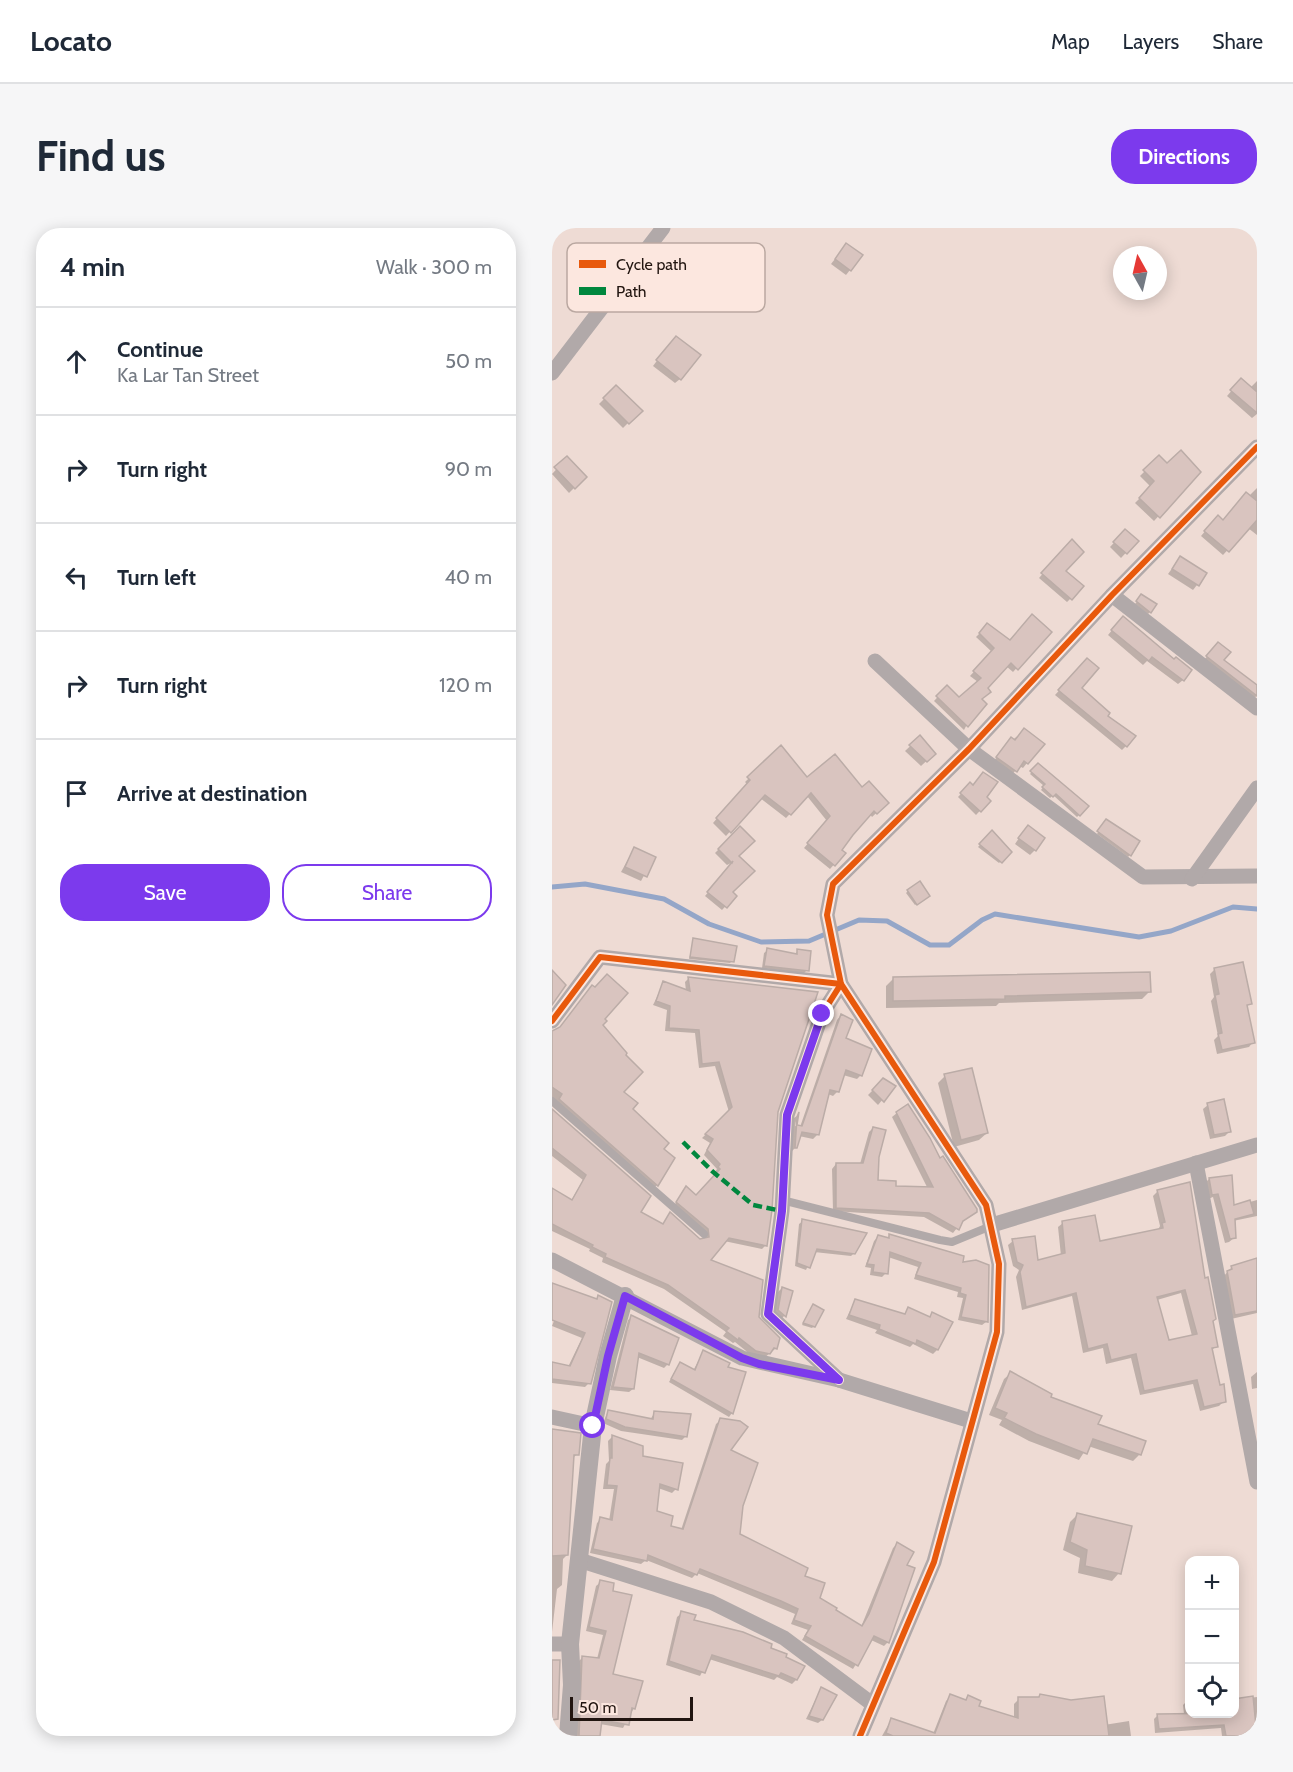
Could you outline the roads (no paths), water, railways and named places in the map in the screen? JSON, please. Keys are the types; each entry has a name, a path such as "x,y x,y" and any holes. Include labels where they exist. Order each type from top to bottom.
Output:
{"street":[{"path":"652,243 663,228"},
{"path":"552,373 599,312"},
{"path":"860,1736 871,1703 933,1562 997,1332 999,1264 986,1205 841,984 826,915 833,884 969,750 1112,595 1257,447"},
{"path":"1112,595 1257,708"},
{"path":"875,661 969,750 1143,877 1192,879 1257,876"},
{"path":"1192,879 1257,788"},
{"path":"552,1022 600,957 841,984"},
{"path":"839,1380 768,1314 782,1200 787,1115 822,1014 841,984"},
{"path":"992,1225 1257,1145"},
{"path":"1196,1163 1257,1482"},
{"path":"552,1260 742,1358 759,1364 839,1380 971,1421"},
{"path":"568,1736 572,1685 561,1644 579,1560 593,1426 608,1356 625,1296"},
{"path":"552,1417 593,1426"},
{"path":"579,1560 711,1602 784,1638 871,1703"}],"lane":[{"path":"552,1101 704,1234"},
{"path":"782,1200 952,1242 992,1225"}],"waterway":[{"path":"552,887 585,884 664,899 709,924 761,942 809,941 859,920 887,921 930,945 949,945 982,920 995,914 1139,937 1171,931 1233,907 1257,909"}]}
